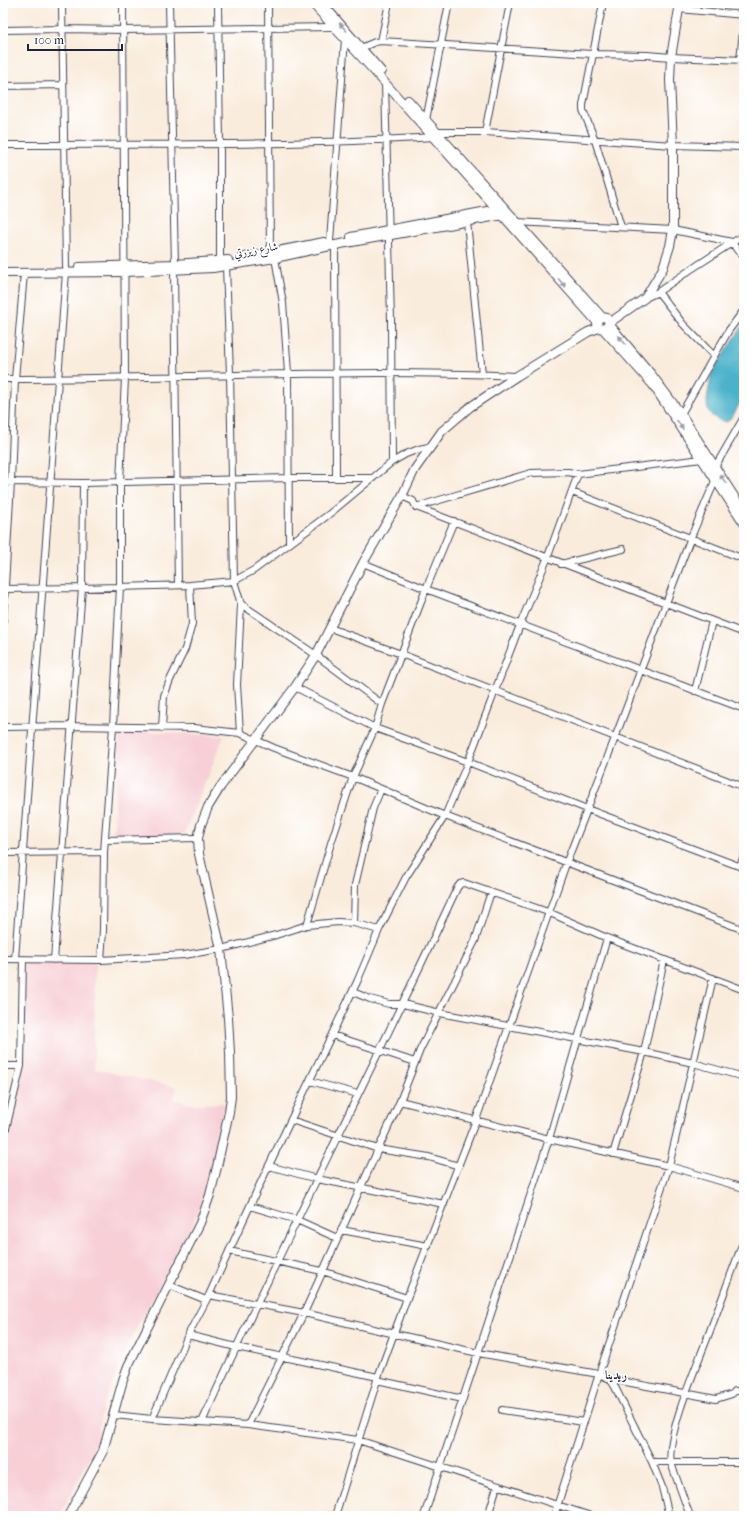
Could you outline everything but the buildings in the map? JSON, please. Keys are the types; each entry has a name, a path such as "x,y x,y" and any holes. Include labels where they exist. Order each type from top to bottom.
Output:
{"street":[{"path":"15,959 66,269 62,3"},
{"path":"101,960 104,852 113,726 120,586 120,482 125,378 123,3"},
{"path":"170,3 178,585"},
{"path":"218,3 223,264 230,374 234,581 241,604 237,684 240,734"},
{"path":"268,3 269,143 273,255 281,289 288,373 289,543"},
{"path":"312,3 385,83 435,134 603,323 651,374 681,414 744,512"},
{"path":"323,3 387,78 426,120 435,134"},
{"path":"381,41 389,3"},
{"path":"426,120 449,3"},
{"path":"485,132 510,3"},
{"path":"603,3 592,54 583,110 595,140 621,227"},
{"path":"645,298 663,268 673,230 673,146 670,80 671,57 680,6 744,15"},
{"path":"362,48 372,43 381,41 440,46 742,60 744,22"},
{"path":"3,30 170,30 333,26"},
{"path":"336,478 332,243 336,141 345,39"},
{"path":"385,83 392,462"},
{"path":"3,86 63,85"},
{"path":"3,145 220,144 386,140 435,134 485,132 673,146 744,146"},
{"path":"506,215 621,227 673,230 732,242 744,257"},
{"name":"شارع زيزرتي","path":"388,234 506,215"},
{"name":"شارع زيزرتي","path":"3,268 124,268 223,264 332,243 506,215"},
{"path":"467,222 482,374"},
{"path":"68,1516 100,1457 128,1366 197,1230 206,1208 218,1167 231,1097 228,1018 220,949 199,854 198,838 201,825 215,794 295,687 316,655 363,563 402,496 415,469 429,447 442,431 454,419 517,376 603,323 616,319 645,298 658,292 744,235"},
{"name":"شارع زيزرتي","path":"3,273 24,273 66,269"},
{"path":"3,620 15,379 24,273"},
{"path":"658,292 683,324 714,356"},
{"path":"681,414 729,330 744,310"},
{"path":"603,323 653,386 744,523"},
{"path":"3,380 288,373 482,374 517,376"},
{"path":"715,467 744,417"},
{"path":"4,589 190,585 234,581 254,570 328,515 392,462 406,454 429,447"},
{"path":"416,507 531,473 568,472 578,474 702,459"},
{"path":"152,1419 188,1335 208,1297 353,992 379,930 406,877 445,816 468,762 578,474"},
{"path":"3,482 83,483 288,478 373,478"},
{"path":"335,1516 377,1379 476,1120 548,912 641,671 665,603 715,481"},
{"path":"54,960 82,588 83,483"},
{"path":"572,492 691,537 744,559"},
{"path":"402,496 413,501 416,507 561,564 744,633"},
{"path":"307,924 331,843 353,777 375,728 382,704 401,654 454,521"},
{"path":"561,564 623,549"},
{"path":"363,563 426,589 744,709"},
{"path":"162,728 164,696 185,648 192,624 190,585"},
{"path":"241,604 316,655 382,704"},
{"path":"695,691 712,621"},
{"path":"330,628 495,690 744,787"},
{"path":"295,687 375,728 468,762 587,809 742,867 744,856"},
{"path":"3,727 113,726 194,728 240,734 353,777 445,816 567,861 744,930"},
{"path":"354,923 354,894 356,879 366,843 373,808 381,789"},
{"path":"105,840 198,838"},
{"path":"3,853 104,852"},
{"path":"202,1422 257,1303 460,884 464,883 548,912 607,938 744,990"},
{"path":"248,1426 304,1313 400,1101 420,1050 475,941 491,892"},
{"path":"3,959 101,960 184,955 220,949 276,935 307,924 338,922 354,923 379,930"},
{"path":"424,1516 442,1467 549,1139 607,938"},
{"path":"3,1141 21,1066 23,960"},
{"path":"613,1154 644,1052 664,960"},
{"path":"554,1516 599,1374 669,1166 713,978"},
{"path":"353,992 370,999 390,1004 403,1004 508,1027 644,1052 744,1076"},
{"path":"332,1034 379,1051 416,1062"},
{"path":"3,1066 21,1066"},
{"path":"310,1081 358,1094"},
{"path":"400,1101 549,1139 669,1166 744,1188"},
{"path":"291,1120 378,1149 428,1157 459,1166"},
{"path":"269,1166 317,1179 444,1204"},
{"path":"250,1206 297,1220 337,1238"},
{"path":"341,1230 428,1246"},
{"path":"690,1516 669,1456 670,1444 686,1394 744,1240"},
{"path":"229,1251 322,1271 407,1298"},
{"path":"169,1285 208,1297 257,1303 478,1353 599,1374 610,1379 686,1394 716,1399 732,1394 735,1391 744,1391"},
{"path":"188,1335 463,1399"},
{"path":"610,1379 652,1462 662,1487 669,1516"},
{"path":"502,1410 584,1422"},
{"path":"114,1414 152,1419 248,1426 358,1440 591,1516"},
{"path":"652,1462 744,1462"},
{"path":"488,1516 497,1486"}],"shaded area":[{"path":"119,730 224,736 184,835 113,836"},
{"path":"95,962 94,1069 177,1087 174,1099 190,1104 225,1103 213,1164 194,1222 132,1337 103,1406 96,1444 79,1479 59,1516 3,1516 3,1369 7,1363 3,1361 3,1143 21,1071 24,963"}],"water":[{"path":"744,324 744,395 734,414 727,422 715,418 707,406 710,378 719,360"}],"district":[{"name":"ريدينا","path":"616,1375"}]}
